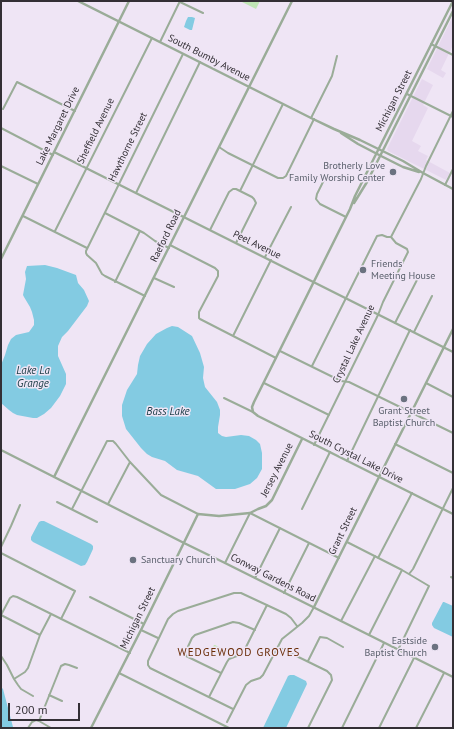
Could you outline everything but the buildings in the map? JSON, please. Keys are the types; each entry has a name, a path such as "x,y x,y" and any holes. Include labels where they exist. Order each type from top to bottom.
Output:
{"street":[{"name":"South Bumby Avenue","path":"78,1 313,119 405,162 453,189"},
{"name":"Lake Margaret Drive","path":"1,259 129,1"},
{"path":"160,42 180,1 202,13"},
{"name":"Raeford Road","path":"54,477 292,1"},
{"name":"Michigan Street","path":"253,412 253,404 453,1"},
{"path":"449,9 453,12"},
{"name":"Michigan Street","path":"350,209 367,182 453,12"},
{"name":"Sheffield Avenue","path":"55,231 152,38"},
{"path":"431,44 453,55"},
{"name":"Hawthorne Street","path":"87,248 183,54"},
{"path":"219,147 278,178 283,178 286,176 332,76 337,56"},
{"path":"136,193 200,62"},
{"path":"418,70 422,72"},
{"path":"3,108 17,82 74,111"},
{"path":"406,94 452,117"},
{"path":"240,191 284,104"},
{"path":"398,111 402,112"},
{"path":"311,367 377,236 380,235 391,237 452,117 453,111"},
{"path":"1,128 54,153"},
{"name":"South Bumby Avenue","path":"334,129 358,144 403,167 423,173"},
{"name":"Peel Avenue","path":"54,153 87,168 453,352"},
{"path":"1,166 38,184"},
{"path":"445,185 453,169"},
{"path":"326,176 317,194 316,200 320,204 346,217"},
{"path":"210,230 229,192 236,189 252,197 256,203 236,243"},
{"path":"265,257 291,207"},
{"path":"105,213 140,231 155,241 215,268 218,271 218,276 199,312 198,318 276,358"},
{"path":"23,216 87,248 86,253 96,263 102,274 115,282 145,296"},
{"path":"115,282 140,231"},
{"name":"Crystal Lake Avenue","path":"314,445 407,254 408,250 396,243 391,237"},
{"path":"233,336 271,260"},
{"path":"395,323 419,276"},
{"path":"154,278 174,288"},
{"path":"414,332 432,296"},
{"name":"Grant Street","path":"227,722 246,685 263,675 282,639 309,616 314,608 453,328"},
{"path":"347,461 410,330"},
{"path":"280,350 311,367 342,381 349,382 453,433"},
{"path":"264,383 329,415"},
{"path":"426,383 453,397"},
{"path":"224,398 253,412"},
{"name":"South Crystal Lake Drive","path":"253,412 314,445 453,514"},
{"name":"Jersey Avenue","path":"250,513 266,506 272,500 302,438"},
{"path":"72,509 107,441 110,441 116,444 130,462 161,495 198,514 219,516 250,513 339,558"},
{"path":"395,444 453,473"},
{"name":"Conway Gardens Road","path":"1,450 453,677"},
{"path":"302,509 330,452"},
{"path":"108,504 130,462"},
{"path":"409,574 413,569 453,488"},
{"path":"378,558 412,493"},
{"path":"58,502 97,522"},
{"path":"1,547 20,505"},
{"path":"225,563 250,513"},
{"name":"Michigan Street","path":"91,728 130,653 198,514"},
{"path":"255,578 280,528"},
{"path":"346,542 402,570 429,586 398,650"},
{"path":"284,592 309,543"},
{"path":"1,552 75,591 61,619"},
{"path":"341,621 375,556"},
{"path":"369,635 402,570"},
{"path":"233,709 150,668 148,661 168,619 178,611 234,593 241,593 286,614 297,626"},
{"path":"40,635 1,615 10,598 13,596 16,597 130,653"},
{"path":"90,597 144,624"},
{"path":"209,697 220,673 229,659 242,654 267,605"},
{"path":"14,679 25,672 28,668 40,635 51,614"},
{"path":"220,673 186,656 184,653 192,638 195,635 233,622 255,630"},
{"path":"141,630 158,638"},
{"path":"308,661 320,637 327,638 344,647"},
{"path":"342,728 384,643"},
{"path":"278,647 327,670 332,675 332,680 308,728"},
{"path":"1,656 14,679 22,689 33,696"},
{"path":"379,728 414,658"},
{"path":"39,721 62,666 65,664 77,668"},
{"path":"120,673 229,728"},
{"path":"416,728 444,673"},
{"path":"49,694 62,702"},
{"path":"28,728 32,722 36,720 51,728"}],"shaded area":[{"path":"453,16 453,45 441,70 446,73 443,78 427,69"},
{"path":"422,79 433,85 423,105 428,108 412,141 421,146 418,151 428,156 426,160 450,173 446,180 388,151 387,149"}],"green space":[{"path":"240,1 260,1 256,9"},
{"path":"214,645 225,650 222,656 211,650"}],"water":[{"path":"188,17 195,18 192,30 184,27"},
{"name":"Lake La Grange","path":"45,265 76,275 78,283 84,290 89,301 87,306 62,337 58,346 58,356 66,374 66,384 60,396 51,408 37,418 33,418 17,415 1,403 1,365 11,339 16,335 29,332 34,325 32,312 23,295 27,266"},
{"name":"Bass Lake","path":"172,326 178,327 192,336 200,353 204,367 203,378 205,387 217,402 220,410 218,433 226,437 241,435 249,436 260,444 262,453 262,469 257,478 250,484 235,489 216,489 198,476 177,470 165,461 147,454 126,429 122,416 122,405 127,390 137,374 140,356 147,344 156,334"},
{"path":"41,521 44,521 93,546 85,565 81,566 31,540 31,537"},
{"path":"443,602 453,606 453,637 434,628 432,625"},
{"path":"294,675 306,681 307,684 286,728 263,728 288,676"},
{"path":"1,687 3,689 12,728 1,728"}],"place":[{"name":"Brotherly Love Family Worship Center","path":"393,172"},
{"name":"Friends Meeting House","path":"363,270"},
{"name":"Grant Street Baptist Church","path":"404,399"},
{"name":"Sanctuary Church","path":"133,560"},
{"name":"Eastside Baptist Church","path":"435,647"}],"district":[{"name":"WEDGEWOOD GROVES","path":"239,653"}]}
